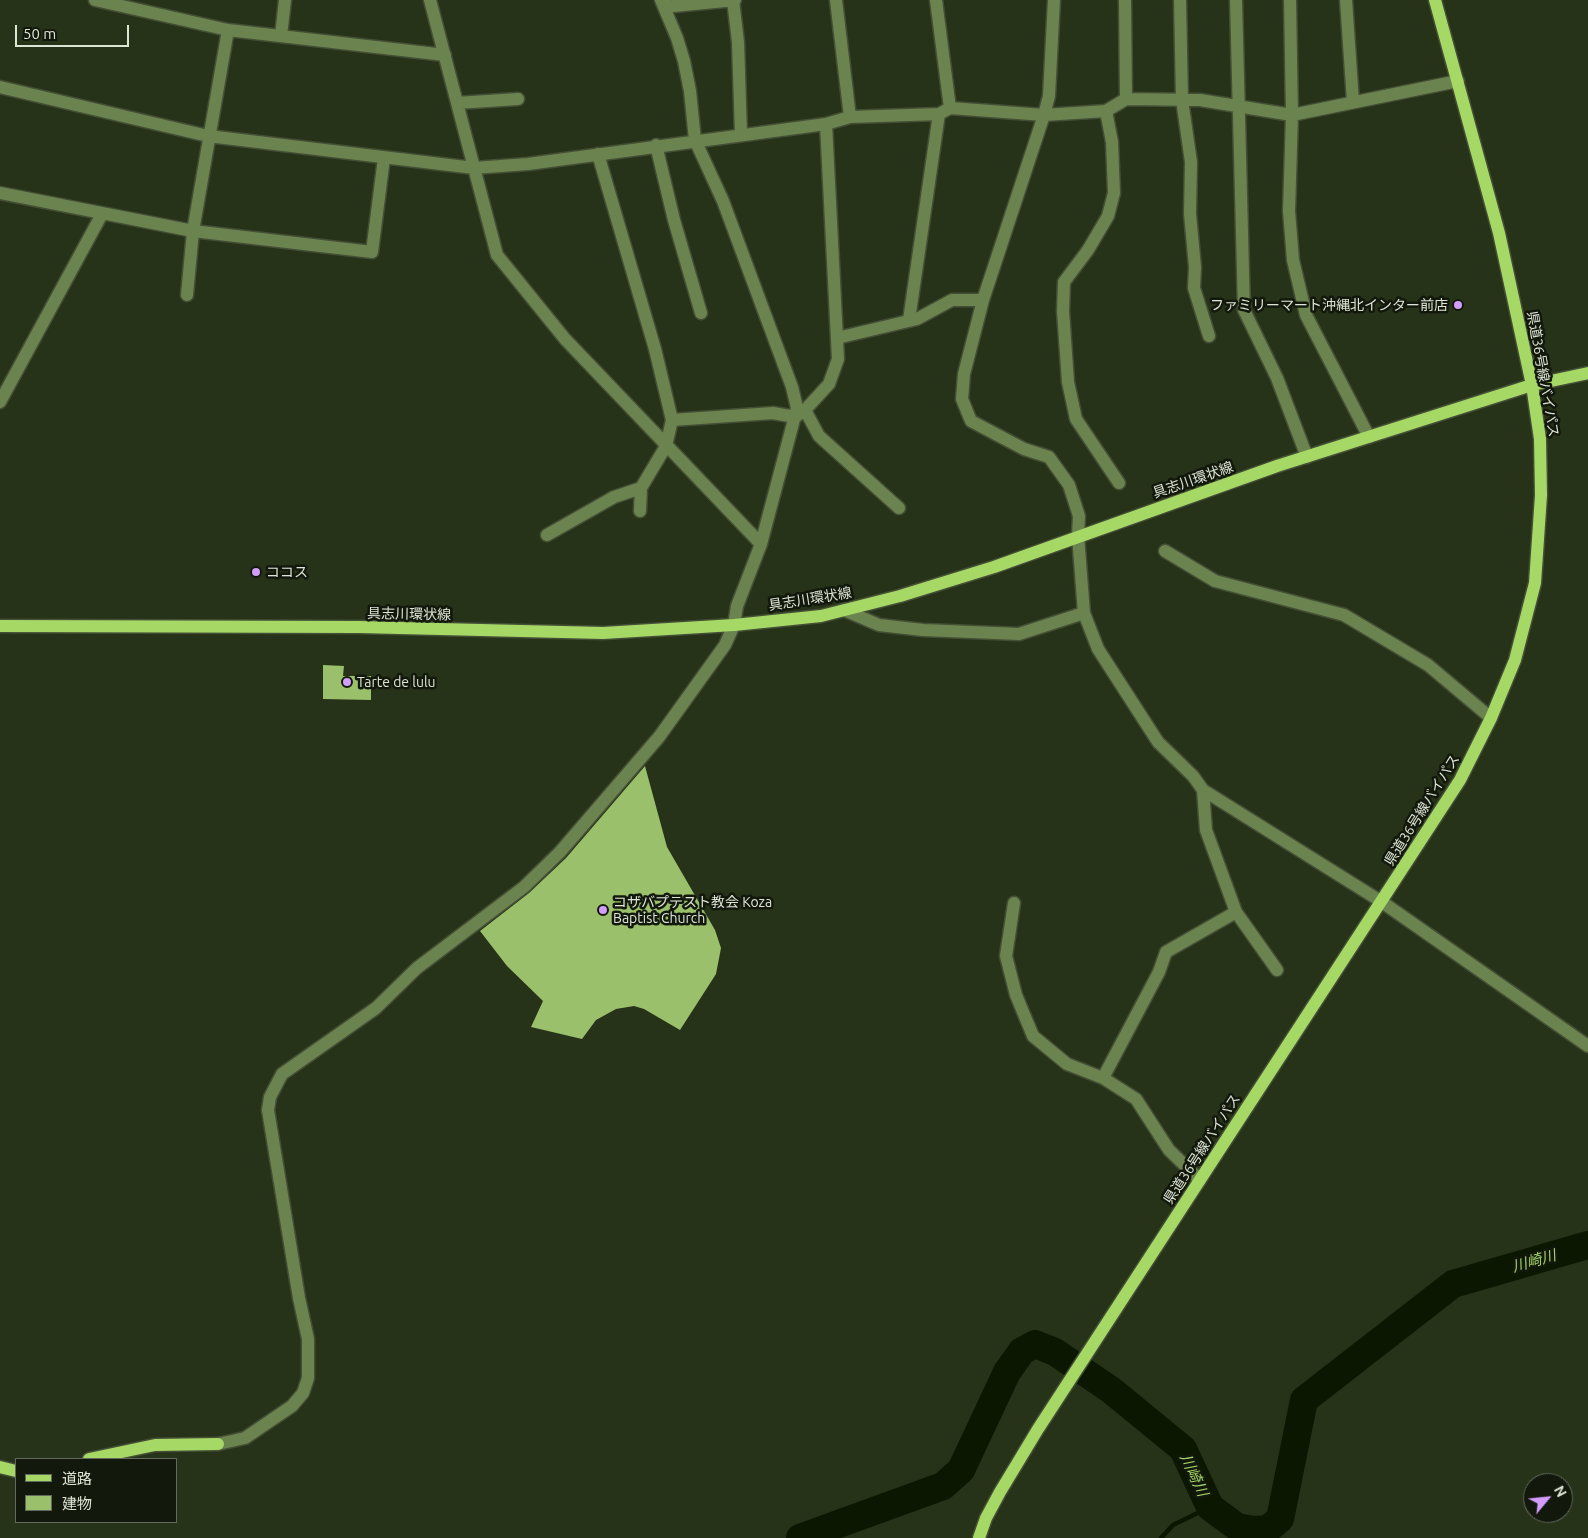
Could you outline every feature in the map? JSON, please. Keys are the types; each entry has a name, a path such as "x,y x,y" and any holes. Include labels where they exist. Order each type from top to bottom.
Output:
{"main road":[{"name":"県道36号線バイパス","path":"980,1538 986,1518 1000,1492 1071,1379 1460,780 1491,718 1515,660 1534,583 1541,486 1540,439 1532,385 1499,233 1435,0"},
{"name":"具志川環状線","path":"0,626 359,628 603,633 734,625 821,616 900,596 994,567 1307,457 1532,385 1588,373"},
{"path":"94,1458 155,1445 218,1444"},
{"path":"0,1467 15,1471"}],"street":[{"path":"95,0 228,30 445,55"},
{"path":"281,36 285,0"},
{"path":"430,0 497,255 564,339 761,544"},
{"path":"741,134 738,42 734,0 664,2 684,61 690,91 695,140 723,201 792,387 797,408 819,436 899,508"},
{"path":"836,0 850,117"},
{"path":"909,320 944,111 936,0"},
{"path":"1054,0 1049,96 983,300 964,374 962,399 971,421 1024,449 1049,457 1069,485 1079,516 1078,536 1084,613 1098,649 1158,742 1193,776 1203,790 1382,902 1588,1046"},
{"path":"1125,0 1126,100"},
{"path":"1180,0 1182,100 1191,162 1190,214 1195,267 1194,288 1210,336"},
{"path":"1236,0 1244,310 1277,378 1307,457"},
{"path":"1290,0 1292,114 1288,211 1293,260 1306,315 1369,437"},
{"path":"1346,0 1353,102"},
{"path":"187,295 193,231 208,136 228,30"},
{"path":"0,87 208,136 474,168 528,164 695,140 826,124 850,117 944,111 1044,115 1106,111 1126,100 1200,100 1292,114 1458,81"},
{"path":"457,103 518,99"},
{"path":"1106,111 1112,142 1114,192 1108,216 1088,250 1064,282 1064,311 1068,382 1076,419 1119,483"},
{"path":"218,1444 245,1438 292,1406 303,1393 308,1378 308,1339 299,1298 268,1110 270,1096 282,1074 376,1008 417,968 524,887 554,858 659,737 725,645 734,625 737,606 761,544 773,493 800,413 828,384 838,359 826,124"},
{"path":"656,146 674,220 701,313"},
{"path":"598,154 655,349 672,420 666,446 640,488 640,511"},
{"path":"0,194 193,231 372,252 384,158"},
{"path":"0,402 102,214"},
{"path":"837,338 917,319 952,300 983,300"},
{"path":"672,420 772,413 800,413"},
{"path":"547,535 614,496 640,488"},
{"path":"1165,551 1215,581 1344,616 1428,665 1491,718"},
{"path":"844,610 879,625 923,630 1019,634 1084,613"},
{"path":"1203,790 1206,830 1236,912 1277,970"},
{"path":"1014,903 1006,956 1016,995 1033,1036 1067,1064 1103,1078 1136,1099 1169,1150 1200,1180"},
{"path":"1103,1078 1159,972 1166,952 1236,912"}],"building":[{"path":"323,665 344,666 343,676 371,676 371,700 323,699"},
{"name":"コザバプテスト教会 Koza Baptist Church","path":"645,766 667,847 715,930 721,948 716,974 680,1030 644,1009 634,1006 616,1009 596,1020 582,1039 531,1027 543,1001 507,966 480,931 529,893 566,858"}],"waterway":[{"name":"川崎川","path":"800,1538 943,1486 961,1470 1007,1372 1022,1351 1035,1344 1055,1352 1111,1390 1183,1449 1210,1507 1237,1527 1254,1530 1268,1529 1280,1519 1304,1400 1453,1284 1588,1245"},
{"path":"1161,1538 1173,1525 1210,1507"}],"place":[{"name":"ファミリーマート沖縄北インター前店","path":"1458,305"},
{"name":"ココス","path":"256,572"},
{"name":"Tarte de lulu","path":"347,682"},
{"name":"コザバプテスト教会 Koza Baptist Church","path":"603,910"}]}
